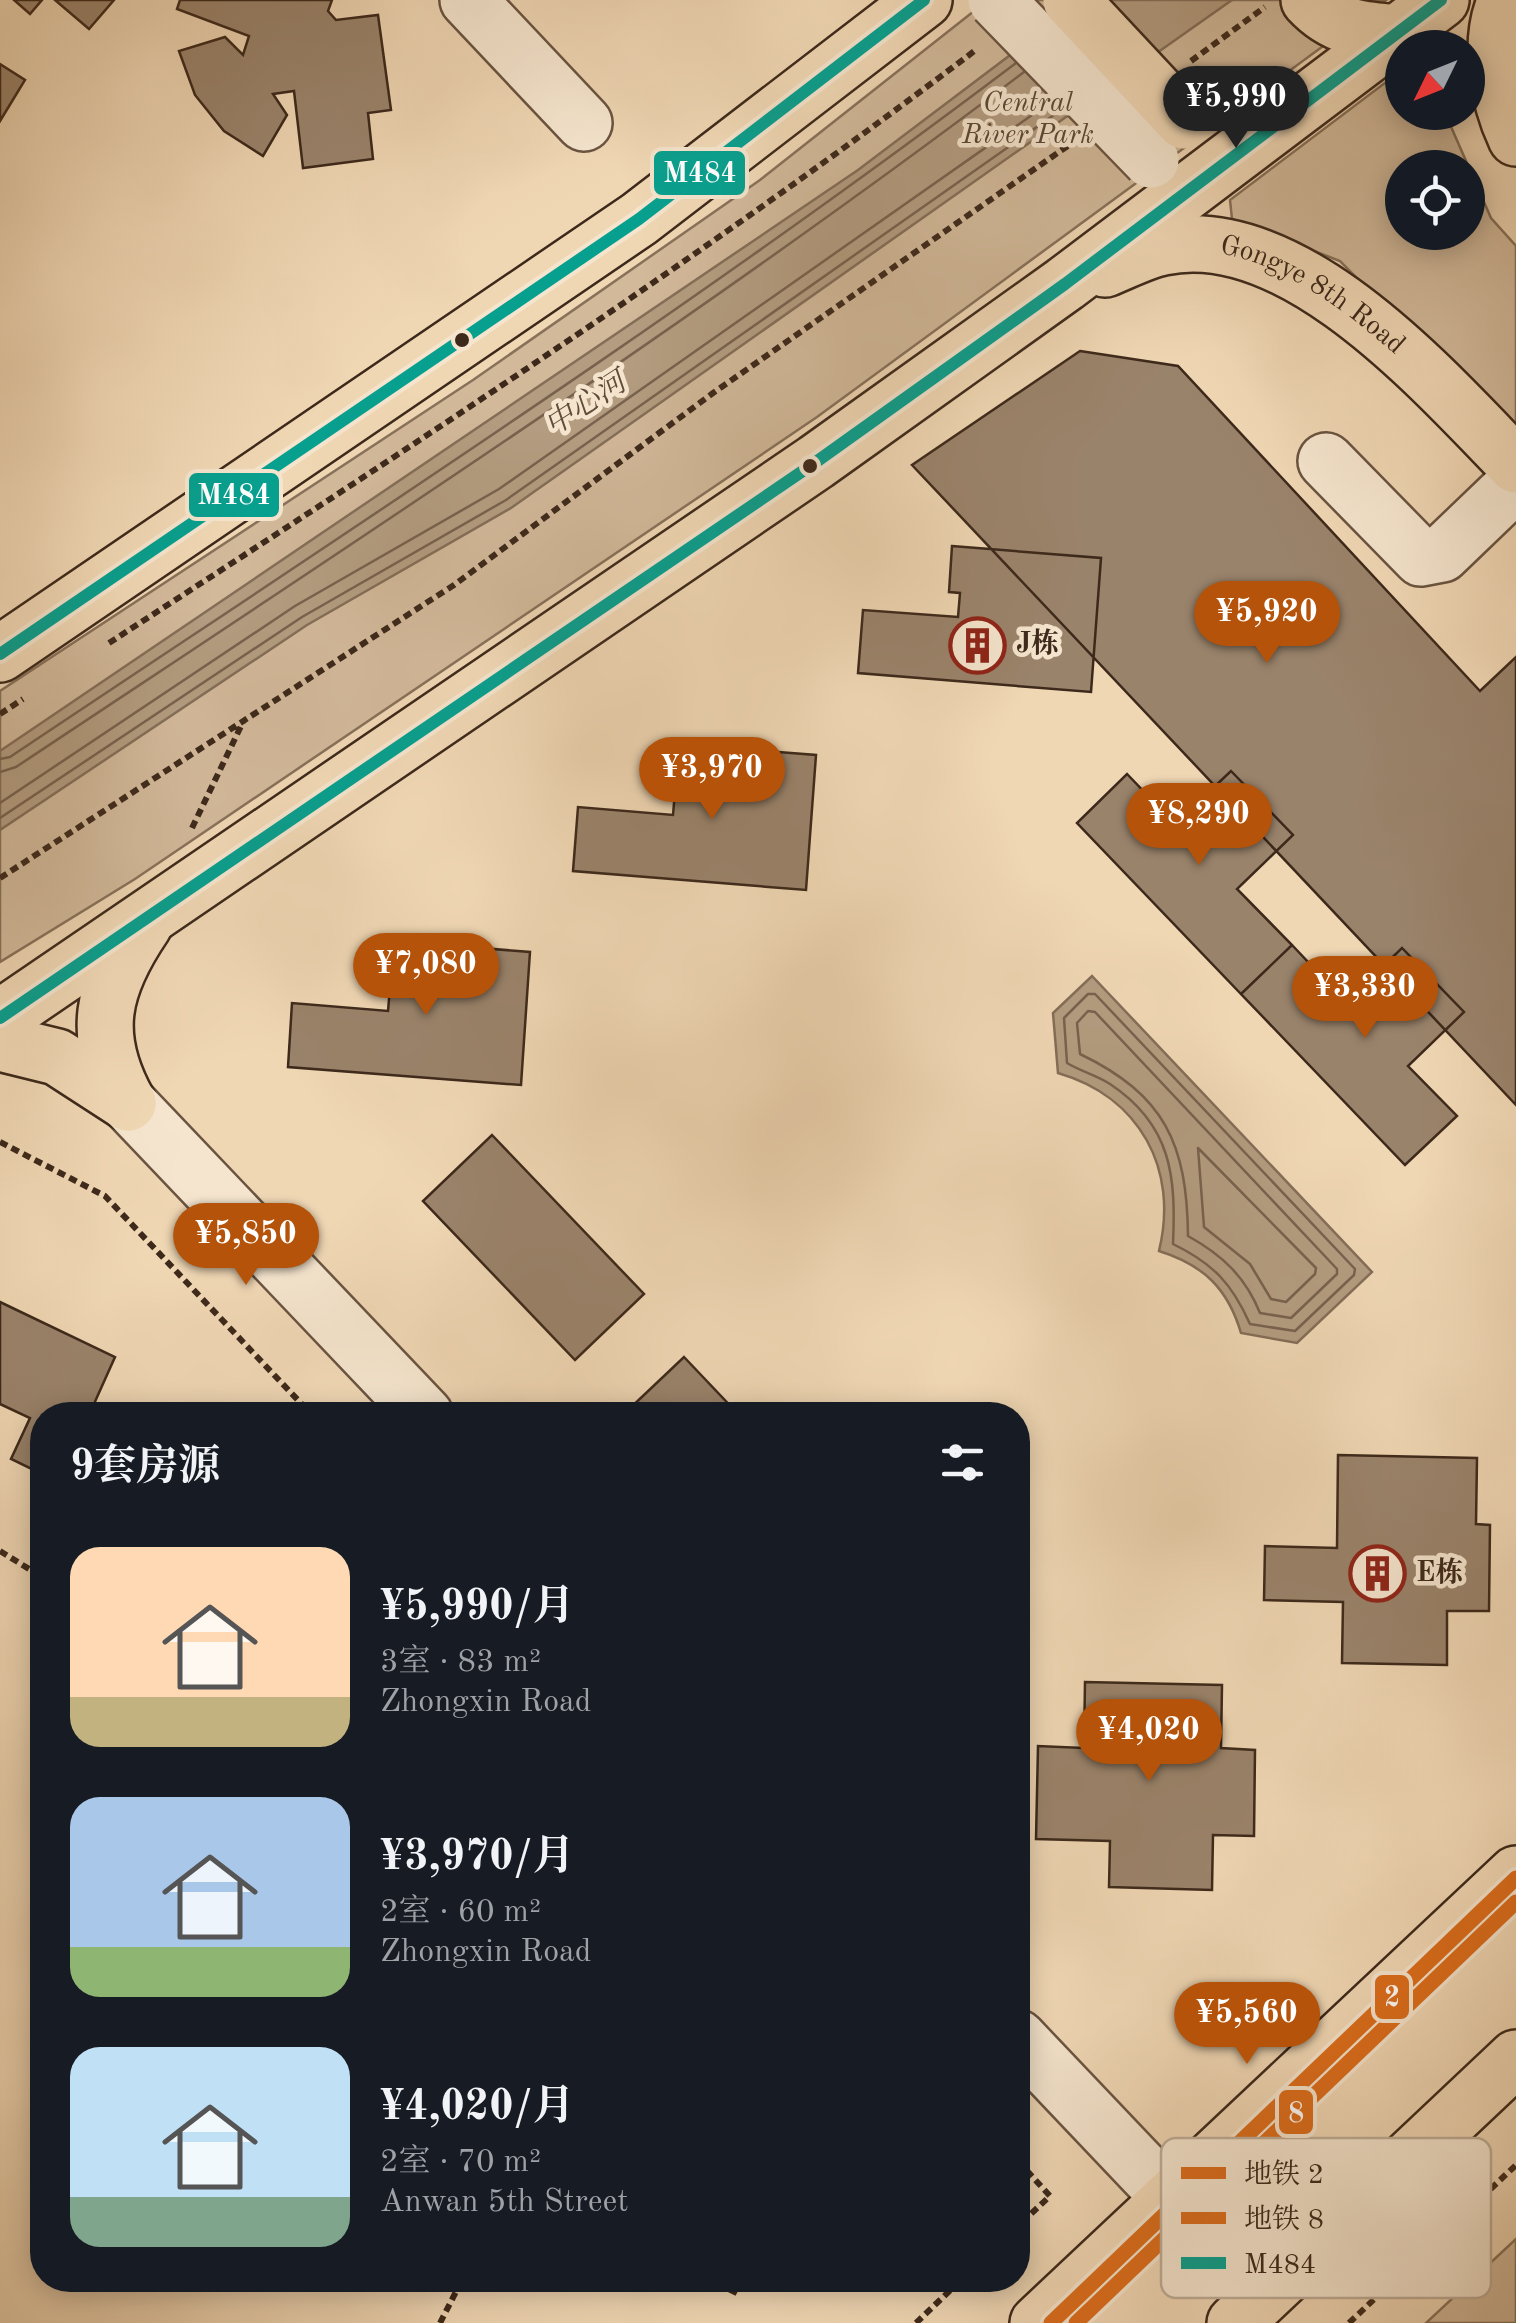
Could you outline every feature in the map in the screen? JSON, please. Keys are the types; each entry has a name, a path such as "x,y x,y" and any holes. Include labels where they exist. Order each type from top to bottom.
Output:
{"main road":[{"path":"836,68 864,0"},
{"path":"16,673 639,218 924,0"},
{"path":"1071,0 1174,158"},
{"path":"1506,0 1497,43 1503,111 1516,138"},
{"path":"1302,5 1343,27 1420,16"},
{"path":"0,1018 816,462 1065,284 1174,158 1420,16"},
{"name":"Gongye 8th Road","path":"1065,284 1164,247 1218,246 1291,271 1365,320 1422,369 1516,465"},
{"path":"128,1103 112,1074 103,1028 116,974 148,919"},
{"path":"0,1044 57,1057 128,1103"},
{"path":"1232,2138 1516,1874"},
{"path":"1431,2138 1516,2058"},
{"path":"1038,2323 1161,2204"},
{"path":"1235,2323 1262,2298"}],"street":[{"path":"468,0 584,123"},
{"path":"988,23 1174,158"},
{"path":"1326,461 1421,558 1442,554 1516,482"},
{"path":"128,1103 413,1402"},
{"path":"1030,2051 1161,2190"}],"path":[{"path":"1190,62 1302,5"},
{"path":"99,650 413,444 856,140 988,23"},
{"path":"0,878 454,585 713,393 1074,142"},
{"path":"0,714 16,673"},
{"path":"188,836 244,721"},
{"path":"0,1142 105,1196 300,1402"},
{"path":"0,1551 30,1570"},
{"path":"1491,2189 1516,2165"},
{"path":"1030,2174 1050,2196 1030,2215"},
{"path":"440,2323 456,2292"},
{"path":"916,2323 948,2292"},
{"path":"1349,2323 1375,2298"}],"green space":[{"name":"Central River Park","path":"988,0 1386,0 817,417 135,879 0,962 0,691 473,380 760,180"},
{"path":"1385,83 1385,130 1452,130 1461,150 1385,150 1385,250 1485,250 1485,204 1491,218 1516,246 1516,437 1340,261 1232,219 1230,200"},
{"path":"1516,2239 1516,2323 1426,2323 1453,2298 1491,2298 1491,2262"}],"water":[{"name":"中心河","path":"1083,0 1232,0 511,508 307,625 0,830 0,751 858,170"},
{"path":"1092,976 1372,1272 1297,1343 1241,1333 1229,1304 1212,1281 1189,1264 1159,1251 1163,1192 1147,1140 1111,1099 1058,1073 1053,1013"}],"building":[{"path":"14,0 42,0 30,14"},
{"path":"55,0 114,0 89,29"},
{"path":"180,0 332,0 328,11 336,20 378,15 391,110 368,113 373,159 303,168 294,91 273,94 287,115 263,156 224,131 195,95 179,51 225,37 243,55 249,36 177,9"},
{"path":"0,64 25,80 0,121"},
{"path":"1080,351 1178,366 1480,691 1516,657 1516,1105 912,465"},
{"name":"J栋","path":"952,546 1101,558 1091,692 858,673 863,610 958,617 960,593 949,592"},
{"path":"667,743 816,755 806,890 573,871 578,807 673,815 675,791 664,790"},
{"path":"1231,771 1293,835 1237,889 1292,945 1241,994 1077,823 1127,774 1175,824"},
{"path":"382,940 530,952 521,1085 288,1067 292,1003 388,1011 390,987 378,985"},
{"path":"1292,945 1346,1002 1402,948 1464,1012 1408,1066 1457,1116 1405,1165 1241,994"},
{"path":"492,1135 644,1294 575,1360 423,1201"},
{"path":"0,1302 115,1357 95,1402 30,1402 30,1418 0,1404"},
{"path":"684,1357 727,1402 637,1402"},
{"path":"30,1418 30,1468 11,1459"},
{"name":"E栋","path":"1338,1455 1477,1458 1476,1524 1490,1525 1489,1611 1447,1611 1447,1665 1342,1663 1343,1602 1264,1600 1265,1546 1337,1548"},
{"path":"1085,1682 1222,1685 1221,1748 1255,1750 1254,1836 1213,1835 1212,1890 1109,1887 1110,1841 1036,1839 1038,1746 1084,1748"}],"metro line":[{"name":"2","path":"1244,2138 1516,1878"},
{"name":"8","path":"1269,2138 1516,1902"},
{"name":"2","path":"1051,2323 1161,2218"},
{"name":"8","path":"1076,2323 1161,2242"}],"transit line":[{"name":"M484","path":"0,654 639,219 924,0"},
{"name":"M484","path":"0,1018 816,462 1065,284 1441,0"}],"place":[{"name":"J栋","path":"977,645"},
{"name":"E栋","path":"1377,1574"}]}
